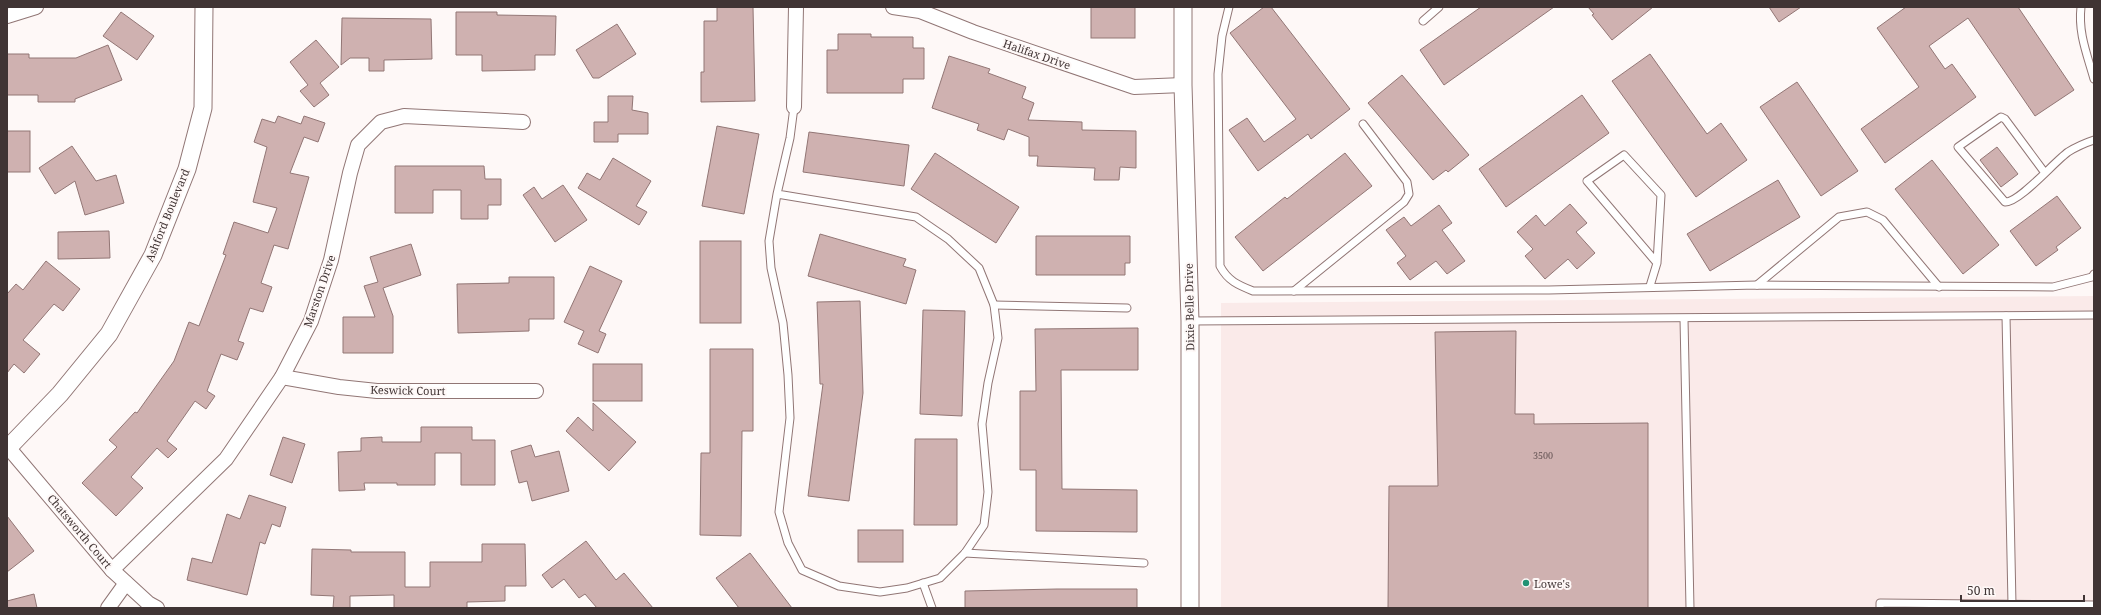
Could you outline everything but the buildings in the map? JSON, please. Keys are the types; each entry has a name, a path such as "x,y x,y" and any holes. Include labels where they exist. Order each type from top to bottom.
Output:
{"street":[{"path":"7,16 36,7"},
{"name":"Ashford Boulevard","path":"8,447 60,394 109,334 153,255 187,169 203,108 204,7"},
{"path":"794,107 796,7"},
{"name":"Halifax Drive","path":"893,7 920,11 981,34 1134,87 1183,85"},
{"name":"Dixie Belle Drive","path":"1183,7 1183,85 1190,321 1190,608"},
{"name":"Marston Drive","path":"112,570 226,459 282,377 311,321 331,260 350,173 358,145 381,122 404,116 523,122"},
{"name":"Keswick Court","path":"282,377 340,387 377,391 536,391"},
{"name":"Chatsworth Court","path":"8,447 112,570 148,603 157,608"},
{"path":"108,608 126,582"}],"lane":[{"path":"1230,7 1222,36 1218,74 1220,266 1225,275 1232,282 1253,292 1549,290 1650,286 1757,285 2053,287 2092,277 2094,274"},
{"path":"1423,20 1439,7"},
{"path":"2081,7 2079,20 2081,40 2094,79"},
{"path":"777,194 916,217 948,239 980,268 994,305 998,338 988,383 982,424 988,492 984,525 965,553 940,578 907,588 880,592 839,586 802,570 788,543 779,512 790,418 788,374 784,323 771,268 769,241 777,194 790,138 794,107"},
{"path":"2045,173 2005,119 2001,117 1958,147 2005,202 2009,203 2023,193 2045,173 2068,152 2094,140"},
{"path":"1294,291 1404,202 1409,194 1407,182 1363,124"},
{"path":"1650,286 1657,263 1661,194 1624,154 1587,182 1657,263"},
{"path":"1757,285 1839,217 1867,212 1883,220 1939,287"},
{"path":"994,305 1127,308"},
{"path":"1190,321 1684,319 2094,315"},
{"path":"2006,316 2012,604"},
{"path":"1684,319 1690,608"},
{"path":"965,553 1144,564"},
{"path":"923,583 932,608"},
{"path":"1880,608 1880,603 2094,605"}],"shaded area":[{"path":"2094,296 2094,608 1221,608 1221,303"}],"place":[{"name":"Lowe's","path":"1526,583"}]}
